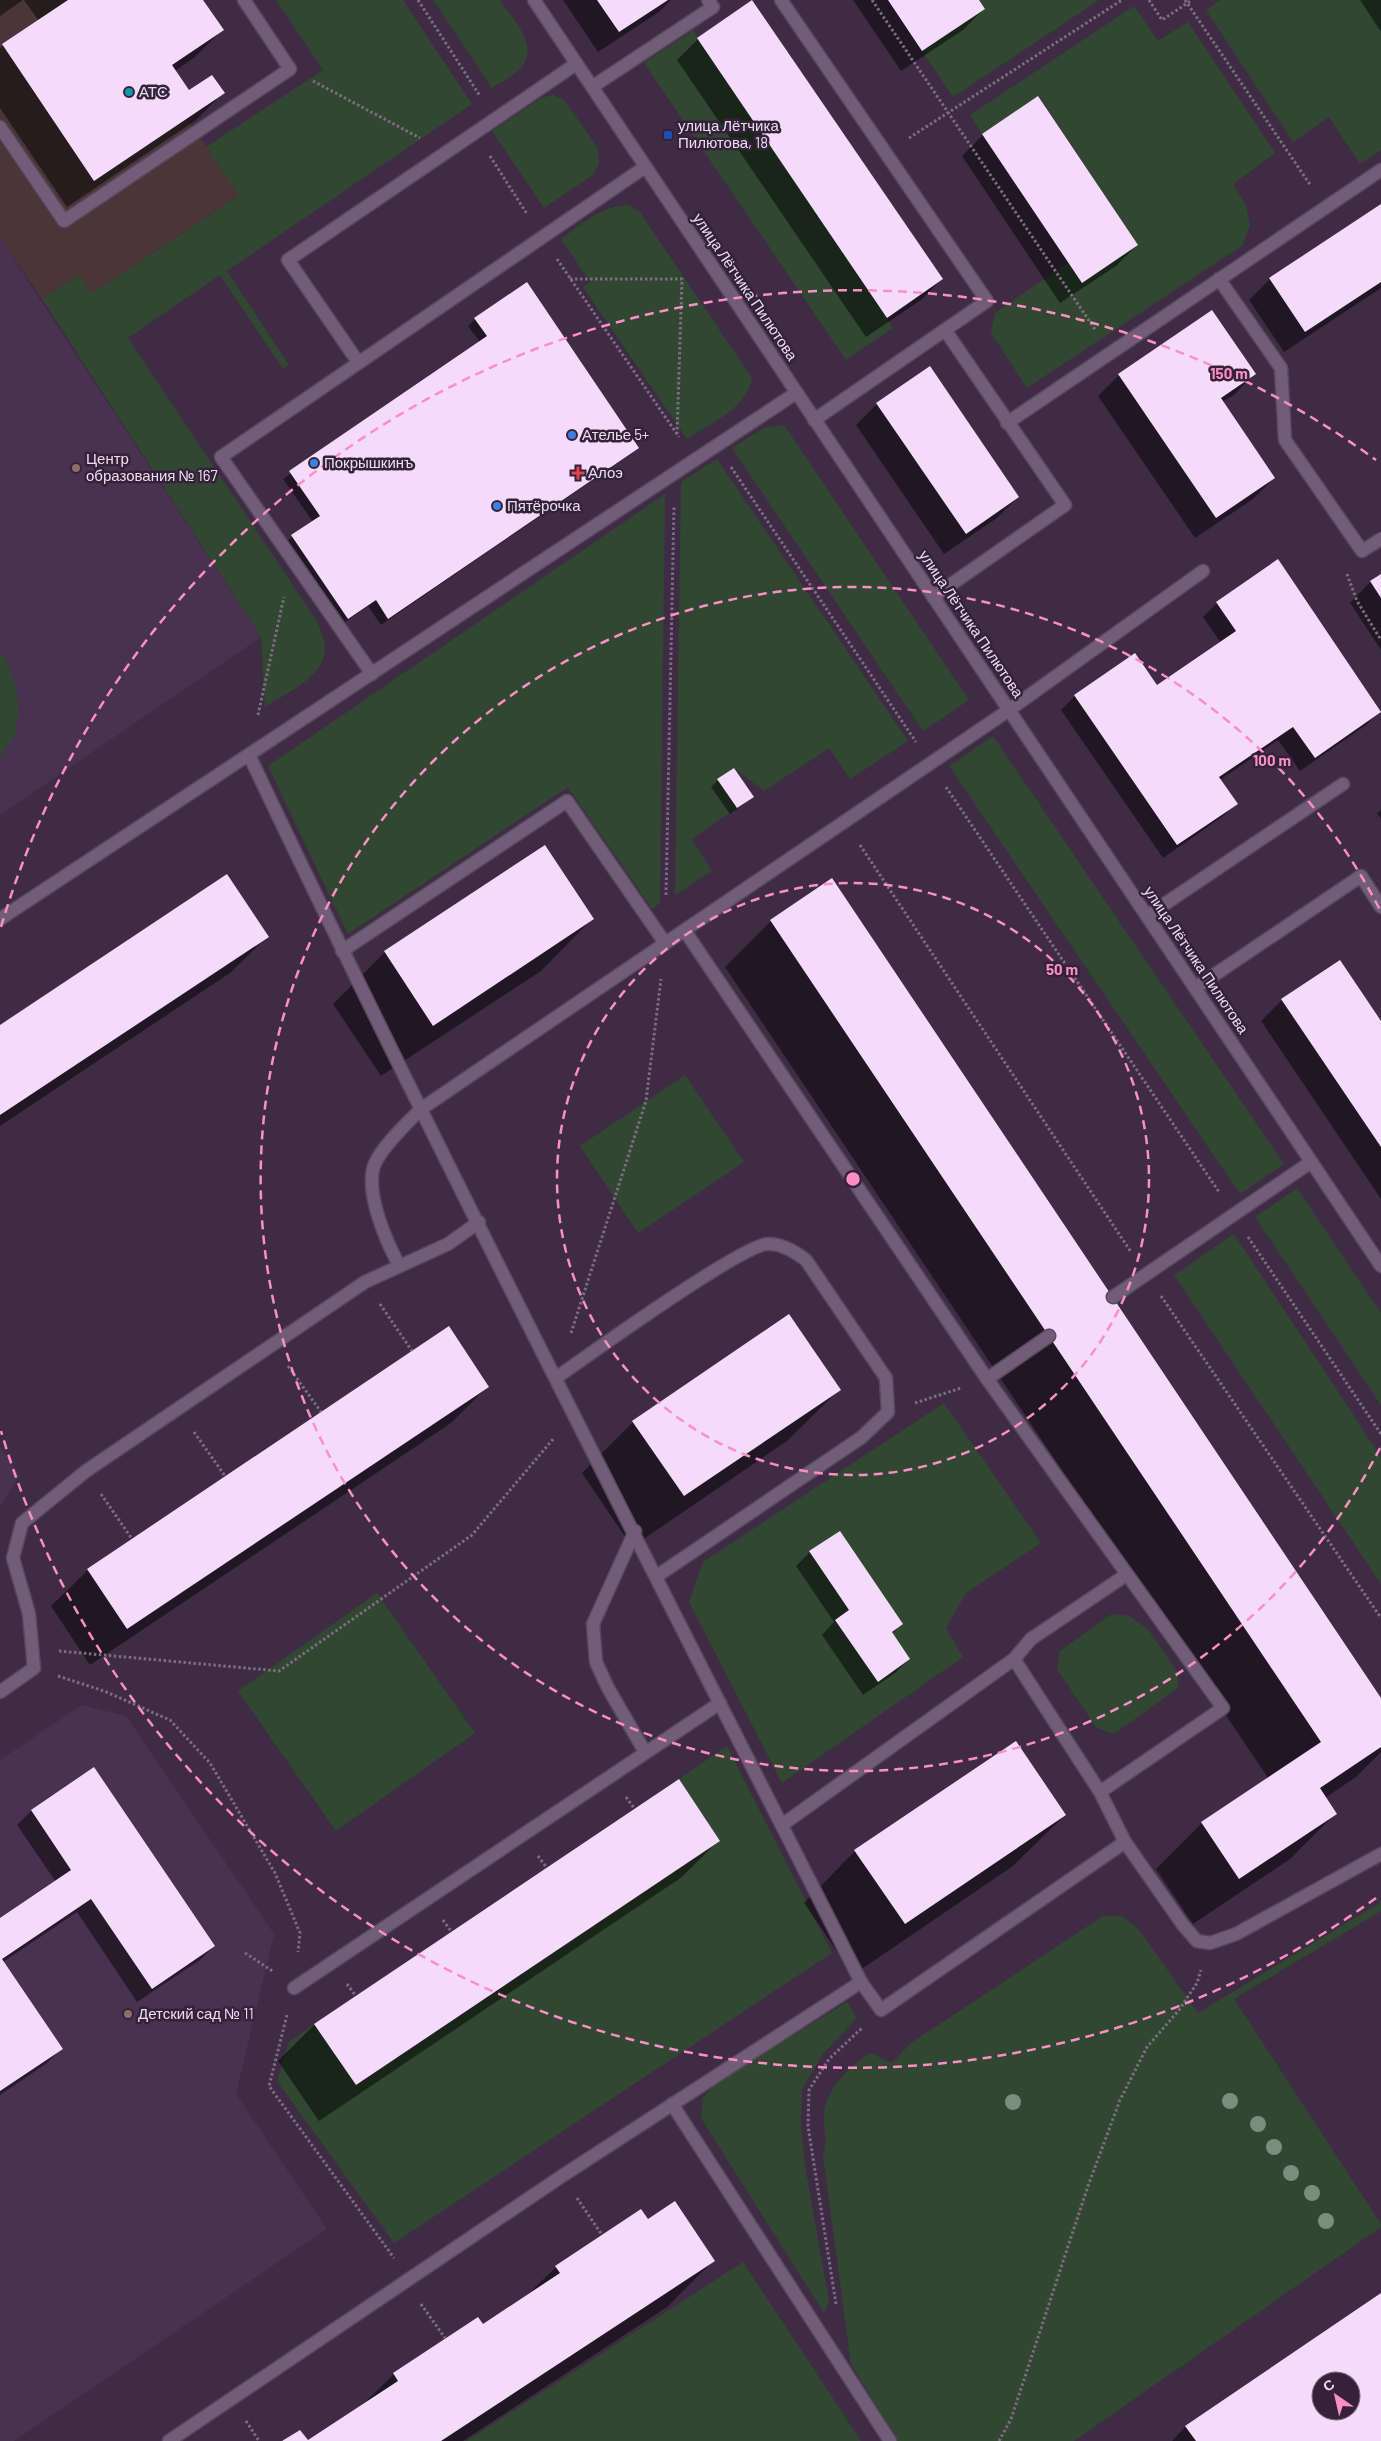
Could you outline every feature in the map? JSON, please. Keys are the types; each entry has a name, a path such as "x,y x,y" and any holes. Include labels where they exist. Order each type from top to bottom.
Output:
{"street":[{"path":"0,127 64,222 290,69 244,0"},
{"name":"улица Лётчика Пилютова","path":"534,0 1381,1266"},
{"path":"781,0 988,301 814,420"},
{"path":"592,87 715,2"},
{"path":"358,362 288,260 576,64"},
{"path":"372,674 292,562 220,456 645,167"},
{"path":"1007,423 1381,170"},
{"path":"1220,279 1281,368 1285,440 1362,551 1381,539"},
{"path":"933,597 1065,505 1007,423 946,330"},
{"path":"0,919 718,447 796,393"},
{"path":"399,1265 390,1249 375,1206 373,1168 393,1137 421,1108 1009,710 1203,571"},
{"path":"249,755 342,952 556,1378 861,1982 881,2010 1125,1842"},
{"path":"1147,916 1343,784"},
{"path":"342,952 567,801 665,943"},
{"path":"1195,988 1361,876 1381,906"},
{"path":"685,931 987,1379 1223,1708 1100,1792"},
{"path":"1113,1297 1311,1162"},
{"path":"0,1692 34,1668 29,1614 13,1558 22,1523 86,1471 365,1282 448,1244 479,1222"},
{"path":"556,1378 732,1259 767,1244 788,1248 806,1260 886,1378 888,1412 862,1438 657,1576"},
{"path":"987,1379 1049,1336"},
{"path":"634,1531 593,1624 596,1662 608,1688 645,1752"},
{"path":"782,1825 1014,1659 1031,1639 1126,1575"},
{"path":"1014,1659 1100,1792 1125,1842 1183,1925 1197,1941 1210,1943 1236,1934 1381,1854"},
{"path":"294,1988 720,1703"},
{"path":"169,2441 562,2176 861,1982"},
{"path":"672,2104 890,2441"}],"path":[{"path":"418,0 484,102"},
{"path":"872,0 1110,352"},
{"path":"909,138 1122,0"},
{"path":"1149,0 1162,20 1186,2 1192,0"},
{"path":"1186,2 1326,207"},
{"path":"309,79 446,153"},
{"path":"475,132 542,237"},
{"path":"552,252 681,442 718,447"},
{"path":"570,279 682,279 677,435"},
{"path":"729,463 918,745"},
{"path":"556,1378 646,1101 665,943 674,498"},
{"path":"249,755 292,562"},
{"path":"1344,565 1357,601 1381,640"},
{"path":"941,779 1223,1199"},
{"path":"856,839 940,965"},
{"path":"1244,1231 1381,1434"},
{"path":"365,1282 412,1351"},
{"path":"272,1344 321,1412"},
{"path":"888,1412 987,1379"},
{"path":"178,1408 225,1476"},
{"path":"34,1668 58,1651 278,1671 472,1534 575,1414"},
{"path":"86,1471 132,1539"},
{"path":"34,1668 104,1692 170,1720 210,1763 275,1872 300,1933 294,1988 269,2086 407,2280 445,2338"},
{"path":"999,2441 1011,2419 1088,2186 1120,2100 1147,2048 1179,2010 1197,1983 1210,1943"},
{"path":"245,1954 266,1965"},
{"path":"836,2306 808,2126 809,2090 829,2059 881,2010"},
{"path":"562,2176 602,2235"}],"shaded area":[{"path":"0,0 203,0 224,30 172,65 189,90 212,75 225,93 187,119 240,194 92,294 78,275 42,299 0,238"},
{"name":"Центр образования № 167","path":"0,238 261,637 0,815"},
{"path":"0,1447 20,1476 0,1506"},
{"name":"Детский сад № 11","path":"82,1705 126,1716 274,1934 236,2094 327,2229 14,2441 0,2441 0,1760"}],"green space":[{"path":"276,0 403,0 472,104 227,271 289,365 283,369 220,275 128,338 317,621 322,634 325,647 324,658 319,667 303,683 265,707 261,637 42,299 79,275 92,294 239,195 206,147 323,70"},
{"path":"433,0 500,0 517,24 526,42 528,50 521,68 492,88"},
{"path":"979,0 1099,0 953,97 922,51 985,9"},
{"path":"1221,0 1381,0 1381,150 1360,164 1329,117 1293,142 1206,10"},
{"path":"1134,6 1158,41 1188,22 1275,153 1233,184 1246,205 1250,225 1243,245 1027,388 991,333 995,313 1068,263 1082,283 1138,245 1039,96 982,134 970,115"},
{"path":"693,30 893,328 846,360 644,63"},
{"path":"553,95 564,100 598,148 599,164 593,175 544,208 492,131 541,98"},
{"path":"628,205 639,211 752,378 743,398 735,407 717,421 687,439 583,287 590,282 561,239 600,212"},
{"path":"784,425 969,700 923,731 732,448 764,428"},
{"path":"717,459 908,741 850,779 829,748 764,791 734,768 717,779 737,808 692,839 712,871 675,895 681,482"},
{"path":"665,494 660,903 652,909 568,787 348,934 268,766"},
{"path":"0,651 6,660 17,693 18,717 17,728 13,738 0,758"},
{"path":"993,736 1284,1164 1240,1194 949,766"},
{"path":"685,1075 744,1162 638,1233 580,1146"},
{"path":"1297,1188 1381,1313 1381,1405 1255,1217"},
{"path":"1234,1234 1381,1457 1381,1584 1174,1275"},
{"path":"944,1403 1041,1543 966,1593 946,1628 963,1657 782,1783 689,1602 703,1562"},
{"path":"377,1593 475,1733 336,1831 238,1691"},
{"path":"1112,1614 1129,1616 1148,1629 1178,1673 1178,1688 1114,1734 1097,1728 1057,1669 1060,1651"},
{"path":"727,1746 832,1953 394,2243 277,2081 289,2042 314,2024 356,2085 720,1841 679,1779"},
{"path":"1381,1902 1381,1911 1234,1999 1381,2224 1381,2227 1074,2441 898,2441 851,2364 823,2156 825,2142 824,2110 832,2091 845,2073 870,2053 892,2063 911,2043 1103,1916 1122,1916 1140,1931 1198,2013"},
{"path":"847,2002 857,2018 823,2054 802,2089 801,2126 805,2166 829,2301 824,2313 701,2118 703,2098 717,2082"},
{"path":"743,2262 861,2441 467,2441"}],"building":[{"name":"АТС","path":"68,0 203,0 224,30 172,65 189,90 212,75 225,93 94,181 2,44"},
{"path":"597,0 668,0 619,32"},
{"path":"752,0 943,279 887,318 697,38"},
{"path":"888,0 979,0 985,9 922,51"},
{"path":"1038,96 1138,245 1082,283 982,134"},
{"path":"1381,204 1381,282 1305,332 1269,278"},
{"path":"527,282 639,448 388,619 376,600 348,619 291,535 320,516 289,471 487,336 474,318"},
{"path":"1212,310 1256,374 1221,398 1275,478 1216,518 1118,374"},
{"path":"930,366 1019,497 966,534 876,403"},
{"path":"1278,559 1381,712 1315,758 1293,727 1219,777 1238,804 1177,845 1074,695 1135,653 1157,685 1236,631 1216,602"},
{"path":"1381,574 1381,598 1370,581"},
{"path":"734,768 754,797 737,808 717,779"},
{"path":"545,845 594,919 433,1026 384,951"},
{"path":"227,874 269,937 0,1115 0,1025"},
{"path":"832,878 1381,1698 1381,1747 1320,1788 1337,1814 1239,1879 1201,1822 1321,1742 770,920"},
{"path":"1340,960 1381,1021 1381,1147 1281,999"},
{"path":"789,1314 841,1390 684,1496 632,1421"},
{"path":"449,1326 489,1387 127,1629 87,1569"},
{"path":"840,1531 903,1624 892,1632 910,1659 878,1682 835,1620 849,1610 809,1551"},
{"path":"1016,1741 1066,1815 905,1924 854,1850"},
{"path":"94,1767 215,1946 152,1989 91,1899 2,1959 63,2049 0,2091 0,1918 71,1870 31,1810"},
{"path":"679,1779 720,1841 356,2085 314,2024"},
{"path":"675,2201 715,2261 441,2441 282,2441 300,2430 308,2440 398,2381 393,2373 478,2317 483,2324 560,2273 555,2266 641,2209 648,2219"},
{"path":"1381,2293 1381,2441 1196,2441 1185,2426"}],"place":[{"name":"АТС","path":"129,92"},
{"name":"улица Лётчика Пилютова, 18","path":"668,135"},
{"name":"Ателье 5+","path":"572,435"},
{"name":"Покрышкинъ","path":"314,463"},
{"name":"Центр образования № 167","path":"76,468"},
{"name":"Алоэ","path":"578,473"},
{"name":"Пятёрочка","path":"497,506"},
{"name":"Детский сад № 11","path":"128,2014"}]}
